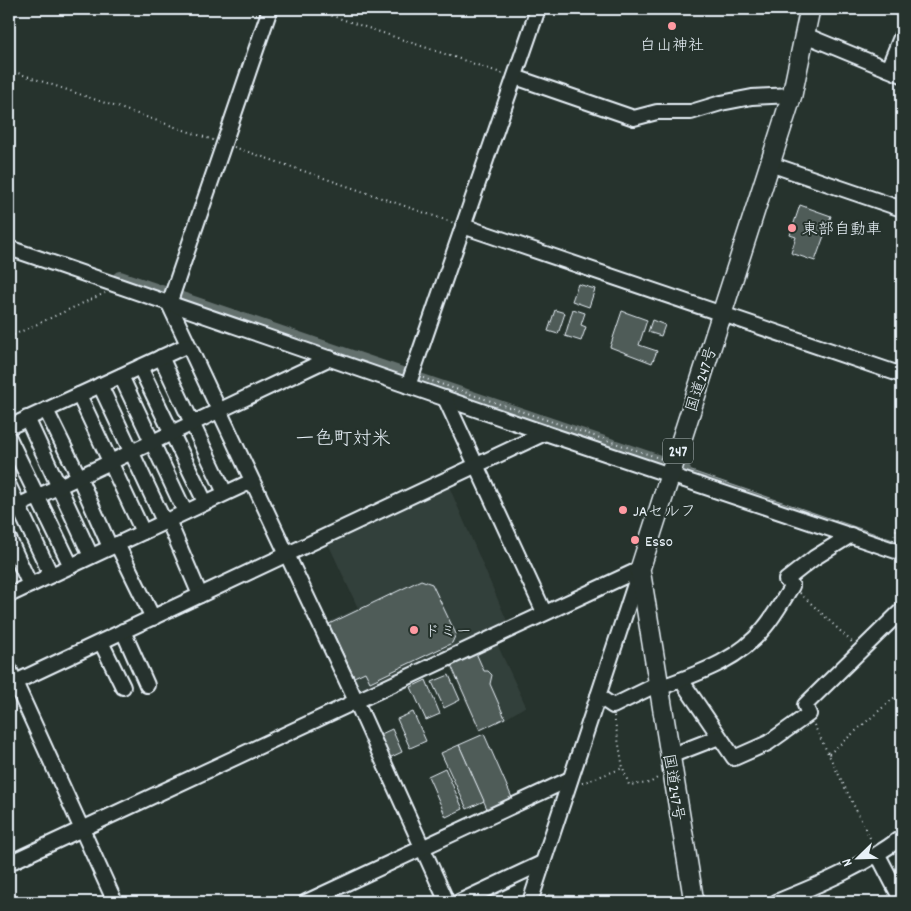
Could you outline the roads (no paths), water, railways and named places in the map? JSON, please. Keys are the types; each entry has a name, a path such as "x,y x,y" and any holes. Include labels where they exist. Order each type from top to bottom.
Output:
{"highway":[{"name":"国道247号","path":"694,902 640,569 792,95 810,9"}],"street":[{"path":"270,9 171,299 188,345 356,701 447,902"},
{"path":"411,380 538,9"},
{"path":"805,35 902,75"},
{"path":"888,69 902,35"},
{"path":"515,78 634,118 657,112 691,112 721,103 752,97 792,95"},
{"path":"770,164 902,209"},
{"path":"463,226 902,376"},
{"path":"9,248 118,286 171,299 330,358 411,380 446,398 545,433 672,468 896,551"},
{"path":"9,427 188,345"},
{"path":"161,357 225,493"},
{"path":"13,508 330,358"},
{"path":"140,367 205,502"},
{"path":"121,376 185,512"},
{"path":"100,386 162,518 168,520 200,595"},
{"path":"79,395 112,462 143,532"},
{"path":"446,398 544,612"},
{"path":"46,410 113,546 153,618"},
{"path":"28,418 91,556"},
{"path":"12,684 545,433"},
{"path":"9,438 71,566"},
{"path":"9,595 252,481"},
{"path":"9,486 13,508 51,575"},
{"path":"598,696 612,706 659,686 709,670 742,648 764,629 792,586 786,580 814,558 850,535"},
{"path":"9,539 30,585"},
{"path":"9,863 544,612 640,569"},
{"path":"530,902 640,569"},
{"path":"681,680 734,758 768,743 809,714 805,705 862,652 902,610"},
{"path":"123,632 147,685"},
{"path":"101,642 123,687"},
{"path":"9,669 12,684 116,902"},
{"path":"670,756 719,737"},
{"path":"306,902 423,847 569,784"},
{"path":"776,902 838,876 878,855 902,837"},
{"path":"878,855 902,901"},
{"path":"459,902 542,863"}],"waterway":[{"path":"120,279 683,471"}],"place":[{"name":"白山神社","path":"672,26"},
{"name":"東部自動車","path":"792,228"},
{"name":"JAセルフ","path":"623,510"},
{"name":"Esso","path":"635,540"},
{"name":"ドミー","path":"414,630"}],"district":[{"name":"一色町対米","path":"343,437"}]}
